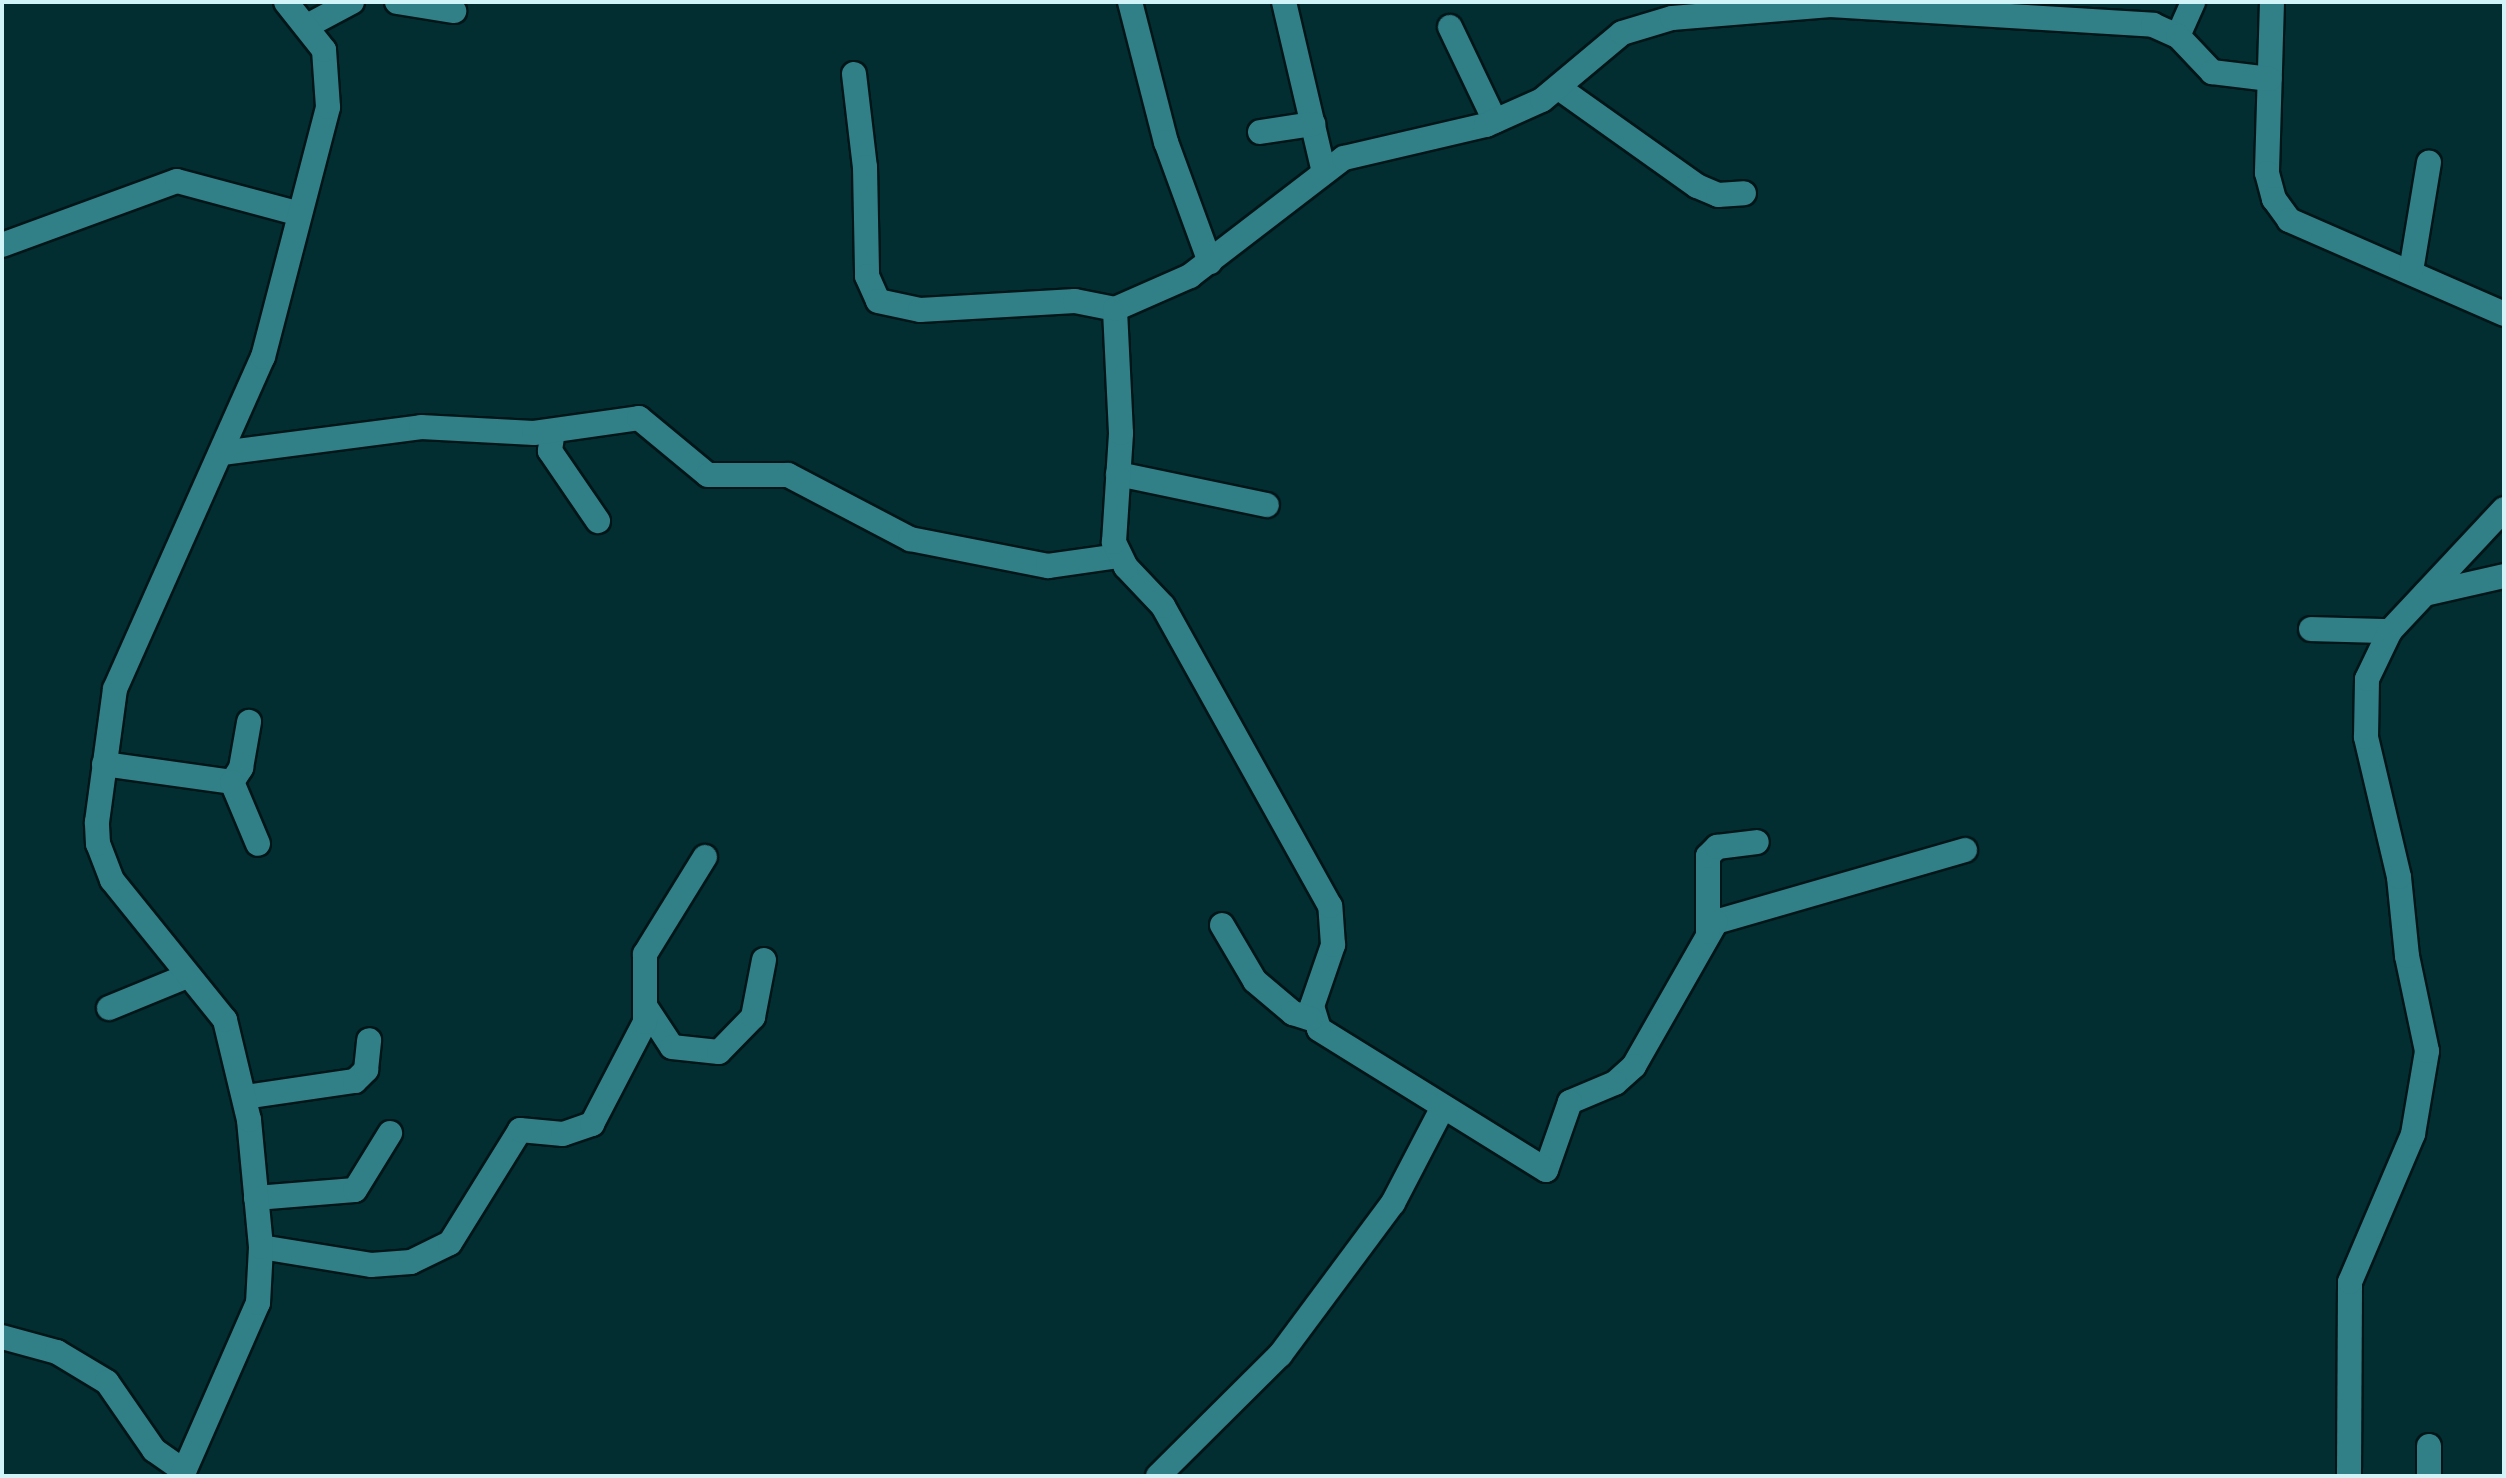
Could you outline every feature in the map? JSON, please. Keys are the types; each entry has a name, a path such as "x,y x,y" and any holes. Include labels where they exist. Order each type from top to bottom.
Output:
{"street":[{"path":"2,1337 57,1352 107,1382 154,1450 183,1474 250,1329 261,1247 245,1097 225,1020 185,977 103,863 97,822 121,672 222,453 267,346 331,86 324,50 286,2"},
{"path":"307,26 331,8 352,2"},
{"path":"397,2 454,11"},
{"path":"1130,2 1166,142 1210,262"},
{"path":"1284,2 1324,172"},
{"path":"2178,36 2193,2"},
{"path":"2272,2 2267,173 2274,199 2309,233 2411,271 2504,314"},
{"path":"854,74 865,167 867,276 878,301 920,310 1075,301 1115,309 1210,262 1324,172 1359,151 1495,121 1559,88 1622,33 1717,8 1911,6 2153,25 2178,36 2212,72 2270,79"},
{"path":"1450,27 1495,121"},
{"path":"1559,88 1697,186 1718,195 1744,193"},
{"path":"1260,132 1313,124"},
{"path":"2411,271 2429,162"},
{"path":"2,245 177,181 300,214"},
{"path":"1115,309 1118,474 1113,528 1119,556 1163,606 1330,906 1333,945 1311,1019"},
{"path":"222,453 421,427 553,431 639,418 708,475 788,475 910,539 1057,567 1119,556"},
{"path":"553,431 550,451 598,521"},
{"path":"1118,474 1267,505"},
{"path":"2349,1476 2350,1282 2413,1134 2427,1060 2399,877 2363,709 2376,652 2390,631 2504,509"},
{"path":"2425,594 2504,576"},
{"path":"2311,629 2390,631"},
{"path":"232,782 241,768 249,722"},
{"path":"104,764 232,782"},
{"path":"232,782 258,844"},
{"path":"1708,932 1708,856 1717,847 1757,842"},
{"path":"1222,925 1255,981 1293,1013 1311,1019 1443,1107 1546,1170 1570,1102 1615,1083 1634,1066 1708,932 1727,915 1965,850"},
{"path":"261,1247 371,1265 411,1262 450,1243 520,1130 563,1134 592,1124 640,1036 647,1009 645,954 705,857"},
{"path":"647,1009 672,1047 719,1052 753,1017 764,960"},
{"path":"109,1008 185,977"},
{"path":"245,1097 355,1081 366,1070 369,1040"},
{"path":"1158,1476 1280,1355 1393,1203 1443,1107"},
{"path":"256,1198 355,1190 390,1133"},
{"path":"2429,1446 2429,1476"}]}
